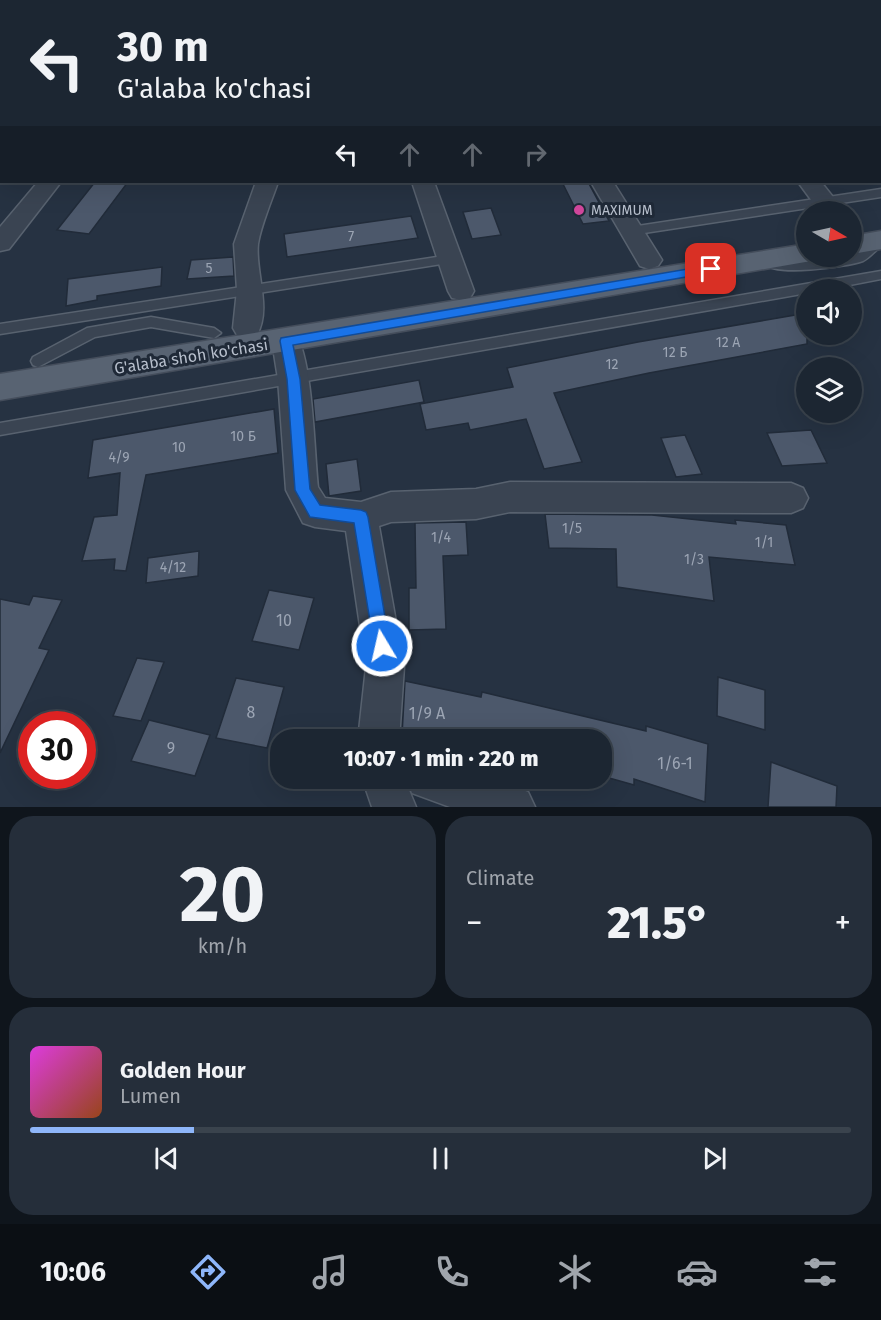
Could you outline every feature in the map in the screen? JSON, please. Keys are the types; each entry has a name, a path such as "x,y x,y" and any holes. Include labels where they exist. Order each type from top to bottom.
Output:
{"main road":[{"path":"862,226 881,223"},
{"name":"G'alaba shoh ko'chasi","path":"0,368 796,237"},
{"path":"862,243 881,240"},
{"name":"G'alaba shoh ko'chasi","path":"0,387 796,255"}],"street":[{"path":"0,243 49,183"},
{"path":"247,328 250,290 246,244 267,183"},
{"path":"423,183 461,291"},
{"path":"603,183 649,260"},
{"path":"810,183 825,201"},
{"path":"286,341 293,379 303,490 315,512 361,517 391,507 476,504 510,497 790,498"},
{"path":"361,517 385,667 379,729"},
{"path":"387,789 394,807"},
{"path":"460,789 513,807"}],"lane":[{"path":"849,201 881,193"},
{"path":"631,231 796,210"},
{"path":"754,261 806,266 861,257 881,240"},
{"path":"0,329 450,259"},
{"path":"0,429 881,275"}],"building":[{"path":"94,183 127,183 89,234 57,230"},
{"path":"562,183 589,183 609,221 583,224"},
{"path":"491,208 501,235 472,239 463,212"},
{"path":"411,216 418,238 287,257 284,234"},
{"path":"233,257 234,276 187,279 191,260"},
{"path":"162,267 161,286 97,296 97,300 66,306 68,279"},
{"path":"796,315 796,345 802,345 554,393 582,462 544,469 526,419 470,430 468,423 426,430 420,404 513,387 507,368 638,342"},
{"path":"419,380 424,402 315,422 313,399"},
{"path":"274,409 278,453 146,475 126,571 114,570 115,559 82,561 94,517 117,515 120,473 88,478 93,440"},
{"path":"811,430 827,463 782,466 767,433"},
{"path":"685,435 702,474 676,477 661,438"},
{"path":"357,459 361,491 329,496 326,464"},
{"path":"545,514 652,515 736,524 735,520 786,525 795,565 709,557 714,601 617,587 616,549 549,548"},
{"path":"466,522 468,555 443,556 446,629 409,630 409,588 416,588 415,523"},
{"path":"199,551 198,576 146,583 148,558"},
{"path":"269,590 314,598 299,650 252,641"},
{"path":"33,596 62,600 39,648 49,650 0,753 0,599 29,605"},
{"path":"137,658 164,662 141,721 113,716"},
{"path":"718,677 765,690 765,730 717,716"},
{"path":"236,678 284,687 272,729 270,729 267,748 216,738"},
{"path":"405,681 481,697 482,692 646,731 646,726 708,744 705,802 634,779 634,785 612,779 612,729 402,729"},
{"path":"149,720 210,735 195,776 131,761"},
{"path":"771,762 837,786 836,807 768,807"}],"place":[{"name":"MAXIMUM","path":"579,210"}],"route":[{"path":"382,646 361,517 315,512 303,490 293,379 286,341 711,269"}]}
